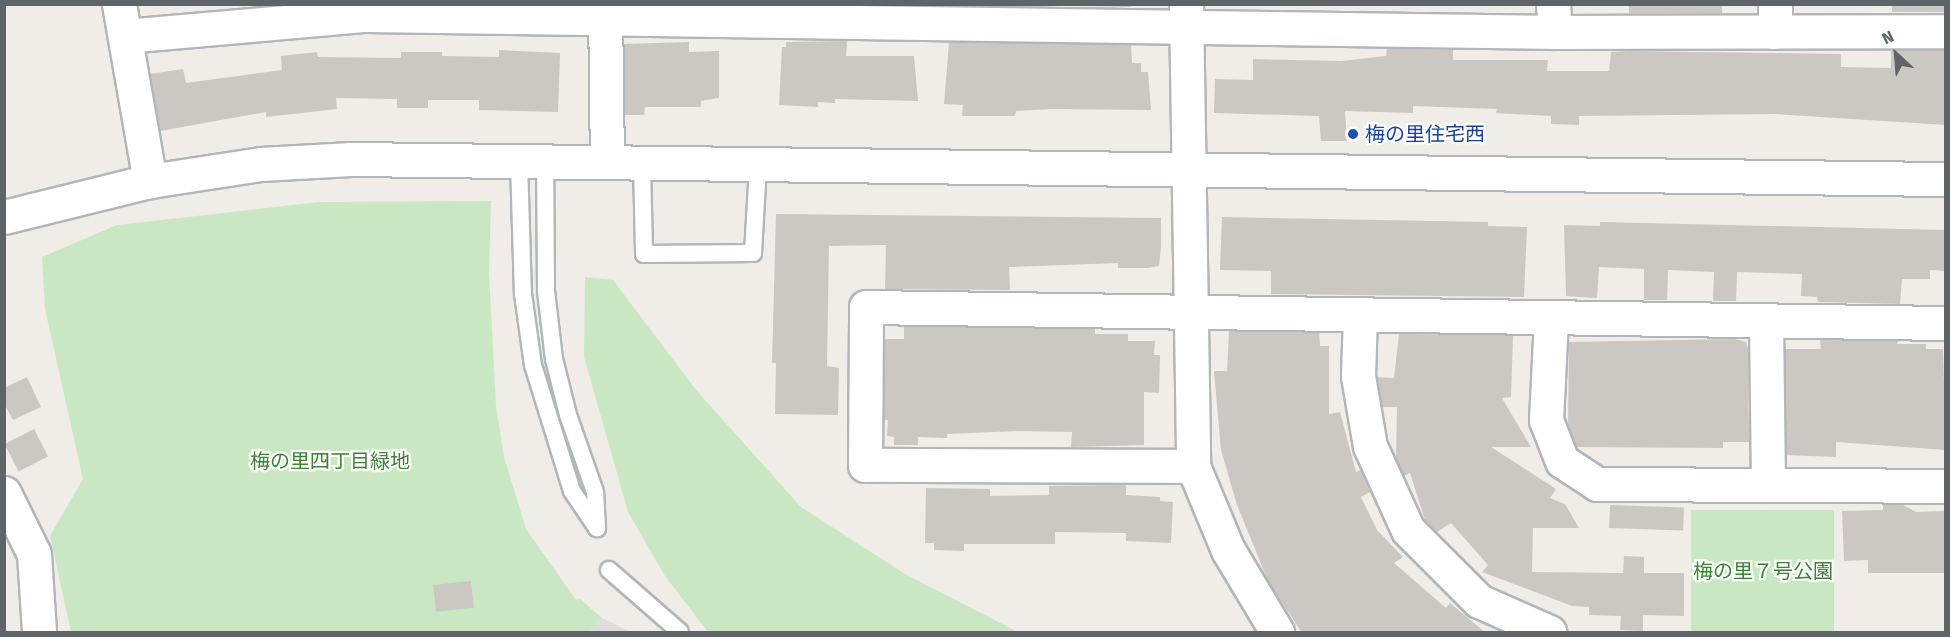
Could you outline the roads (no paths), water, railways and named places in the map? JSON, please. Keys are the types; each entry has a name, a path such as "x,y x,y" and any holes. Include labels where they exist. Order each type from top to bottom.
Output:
{"street":[{"path":"605,12 607,162"},
{"path":"150,181 122,20 605,12 1774,18 1946,31"},
{"path":"1187,16 1193,466 1227,550 1276,633"},
{"path":"4,217 150,181 261,164 351,159 1946,179"},
{"path":"1193,466 865,465 866,307 1946,323"},
{"path":"1360,315 1359,376 1370,446 1408,530 1479,601 1549,633"},
{"path":"1551,318 1546,420 1562,461 1598,484 1946,486"},
{"path":"1766,321 1768,485"},
{"path":"4,493 34,554 39,633"}],"lane":[{"path":"532,161 554,359 595,492 597,528 572,491 533,365 524,294 532,161"},
{"path":"642,163 644,254 753,253 758,165"},
{"path":"609,570 680,633"}],"place":[{"name":"梅の里住宅西","path":"1353,134"}],"park label":[{"name":"梅の里四丁目緑地","path":"330,461"},
{"name":"梅の里７号公園","path":"1763,571"}]}
